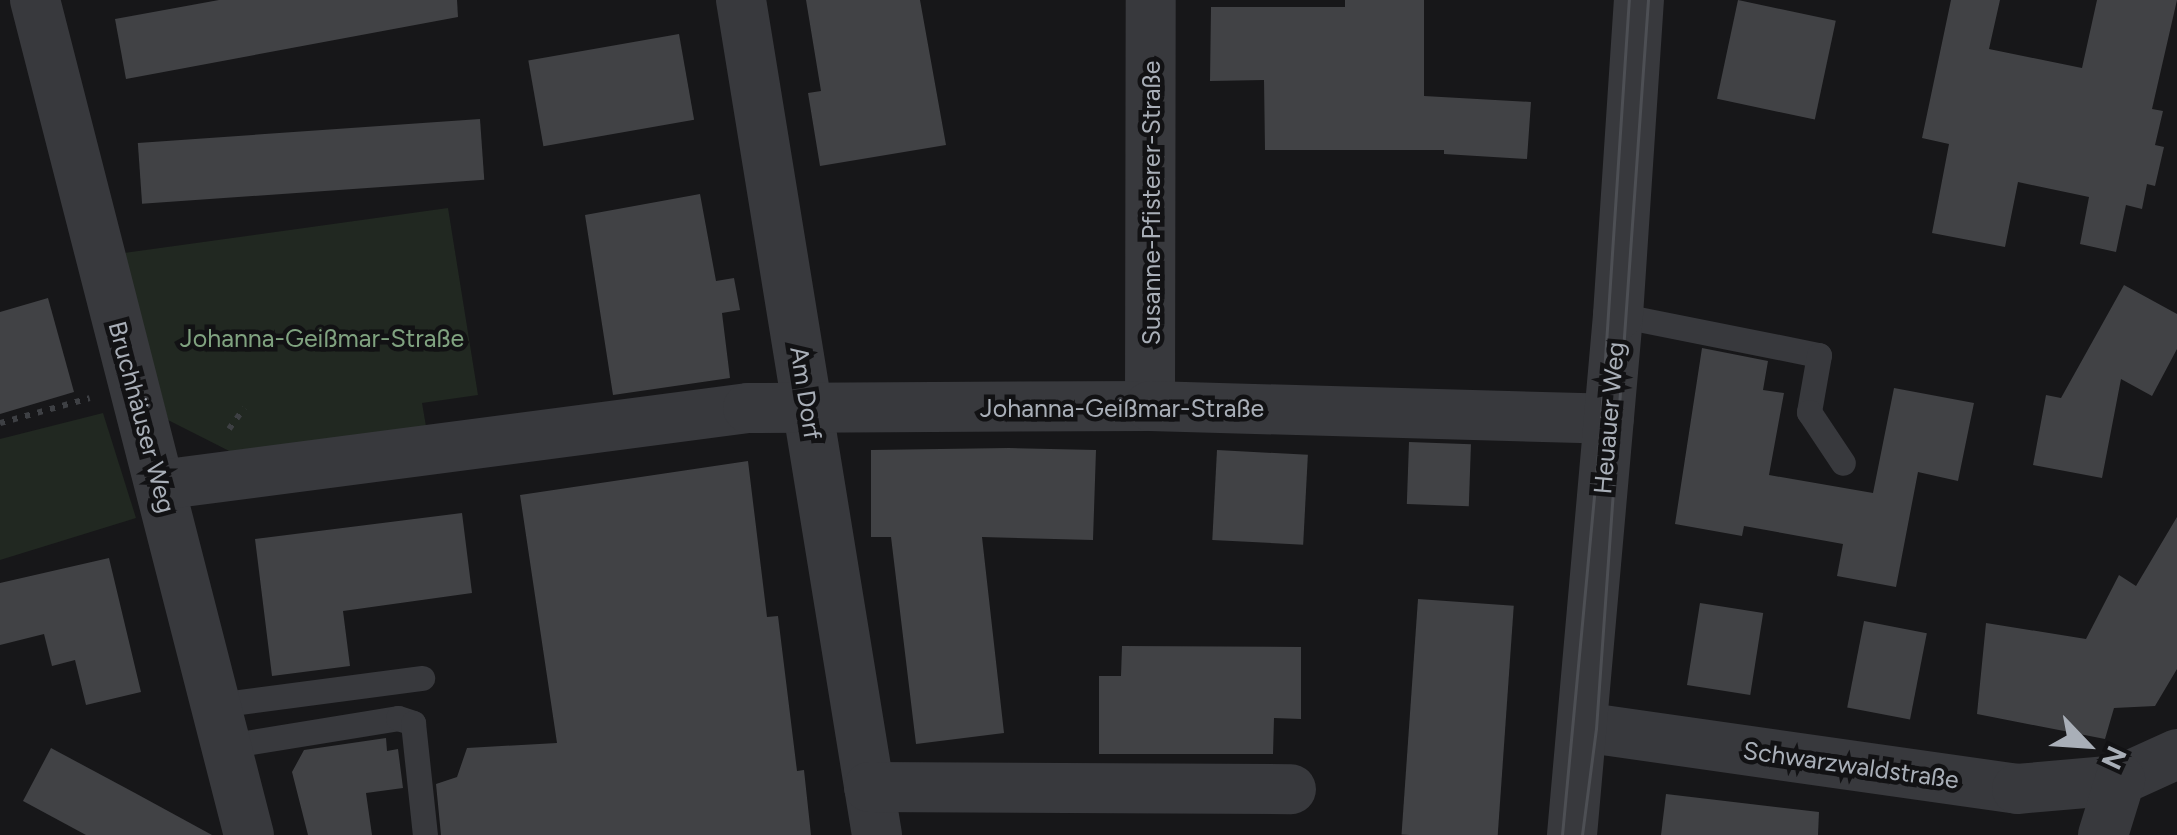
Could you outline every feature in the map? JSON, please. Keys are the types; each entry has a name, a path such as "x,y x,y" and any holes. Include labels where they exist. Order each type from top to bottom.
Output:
{"street":[{"name":"Bruchhäuser Weg","path":"35,0 250,835"},
{"name":"Am Dorf","path":"741,0 873,811 1291,788"},
{"name":"Susanne-Pfisterer-Straße","path":"1150,406 1152,0"},
{"name":"Heuauer Weg","path":"1572,835 1610,419 1639,0"},
{"name":"Johanna-Geißmar-Straße","path":"160,485 728,411 1150,406 1610,419"},
{"name":"Schwarzwaldstraße","path":"1582,727 2017,789 2120,780 2177,754"},
{"path":"2104,835 2120,780"}],"lane":[{"path":"1618,315 1819,354 1809,412 1843,464"},
{"path":"222,726 422,678"},
{"path":"222,726 398,718 413,724 425,835"}],"path":[{"path":"0,423 134,386"}],"green space":[{"name":"Johanna-Geißmar-Straße","path":"448,208 478,395 422,403 428,438 247,460 168,420 124,253"},
{"path":"103,413 136,518 0,560 0,439"}],"building":[{"path":"219,0 457,0 458,17 126,79 115,19"},
{"path":"806,0 920,0 946,145 820,166 808,93 821,91"},
{"path":"1345,0 1424,0 1424,96 1531,102 1527,159 1444,154 1444,150 1265,150 1264,80 1210,81 1211,7 1345,7"},
{"path":"1738,0 1836,21 1815,120 1717,99"},
{"path":"1951,0 2000,0 1989,49 2082,68 2097,0 2177,0 2152,109 2163,111 2155,145 2164,147 2155,186 2147,184 2142,209 2126,205 2116,252 2080,244 2089,197 2018,182 2005,247 1932,233 1949,144 1922,138"},
{"path":"679,34 694,120 543,146 528,61"},
{"path":"480,119 484,180 142,204 138,143"},
{"path":"700,194 716,281 734,278 740,310 722,313 730,378 613,395 585,215"},
{"path":"2124,285 2177,314 2177,349 2152,396 2121,379 2102,478 2033,465 2046,395 2061,398"},
{"path":"48,298 74,392 0,414 0,312"},
{"path":"1702,348 1768,361 1763,390 1784,393 1769,475 1873,493 1894,388 1974,403 1958,481 1918,472 1896,587 1837,576 1843,544 1744,526 1742,536 1675,524"},
{"path":"1409,442 1471,444 1469,506 1407,504"},
{"path":"871,450 1096,450 1093,540 982,537 1004,733 916,744 891,537 871,537"},
{"path":"1217,450 1308,455 1303,545 1212,540"},
{"path":"748,461 767,617 778,616 797,771 804,770 811,835 441,835 436,784 457,777 467,748 557,743 520,495"},
{"path":"462,513 472,593 343,611 350,666 272,676 255,539"},
{"path":"2177,517 2177,669 2155,706 2114,708 2105,739 1977,714 1986,623 2086,639 2119,575 2136,586"},
{"path":"109,558 141,692 86,705 75,660 52,666 44,634 0,645 0,583"},
{"path":"1418,599 1514,606 1498,835 1402,834"},
{"path":"1700,603 1763,613 1750,695 1687,685"},
{"path":"1864,621 1927,633 1910,720 1847,707"},
{"path":"1122,646 1301,647 1301,719 1274,718 1273,754 1099,754 1099,676 1121,676"},
{"path":"386,738 387,751 398,749 403,788 366,793 372,835 308,835 292,772 304,750"},
{"path":"51,748 212,835 86,835 23,801"},
{"path":"1666,794 1819,812 1818,835 1661,835"}],"tram line":[{"path":"1562,835 1601,419 1629,0"},
{"path":"1582,835 1596,729 1648,0"}]}
